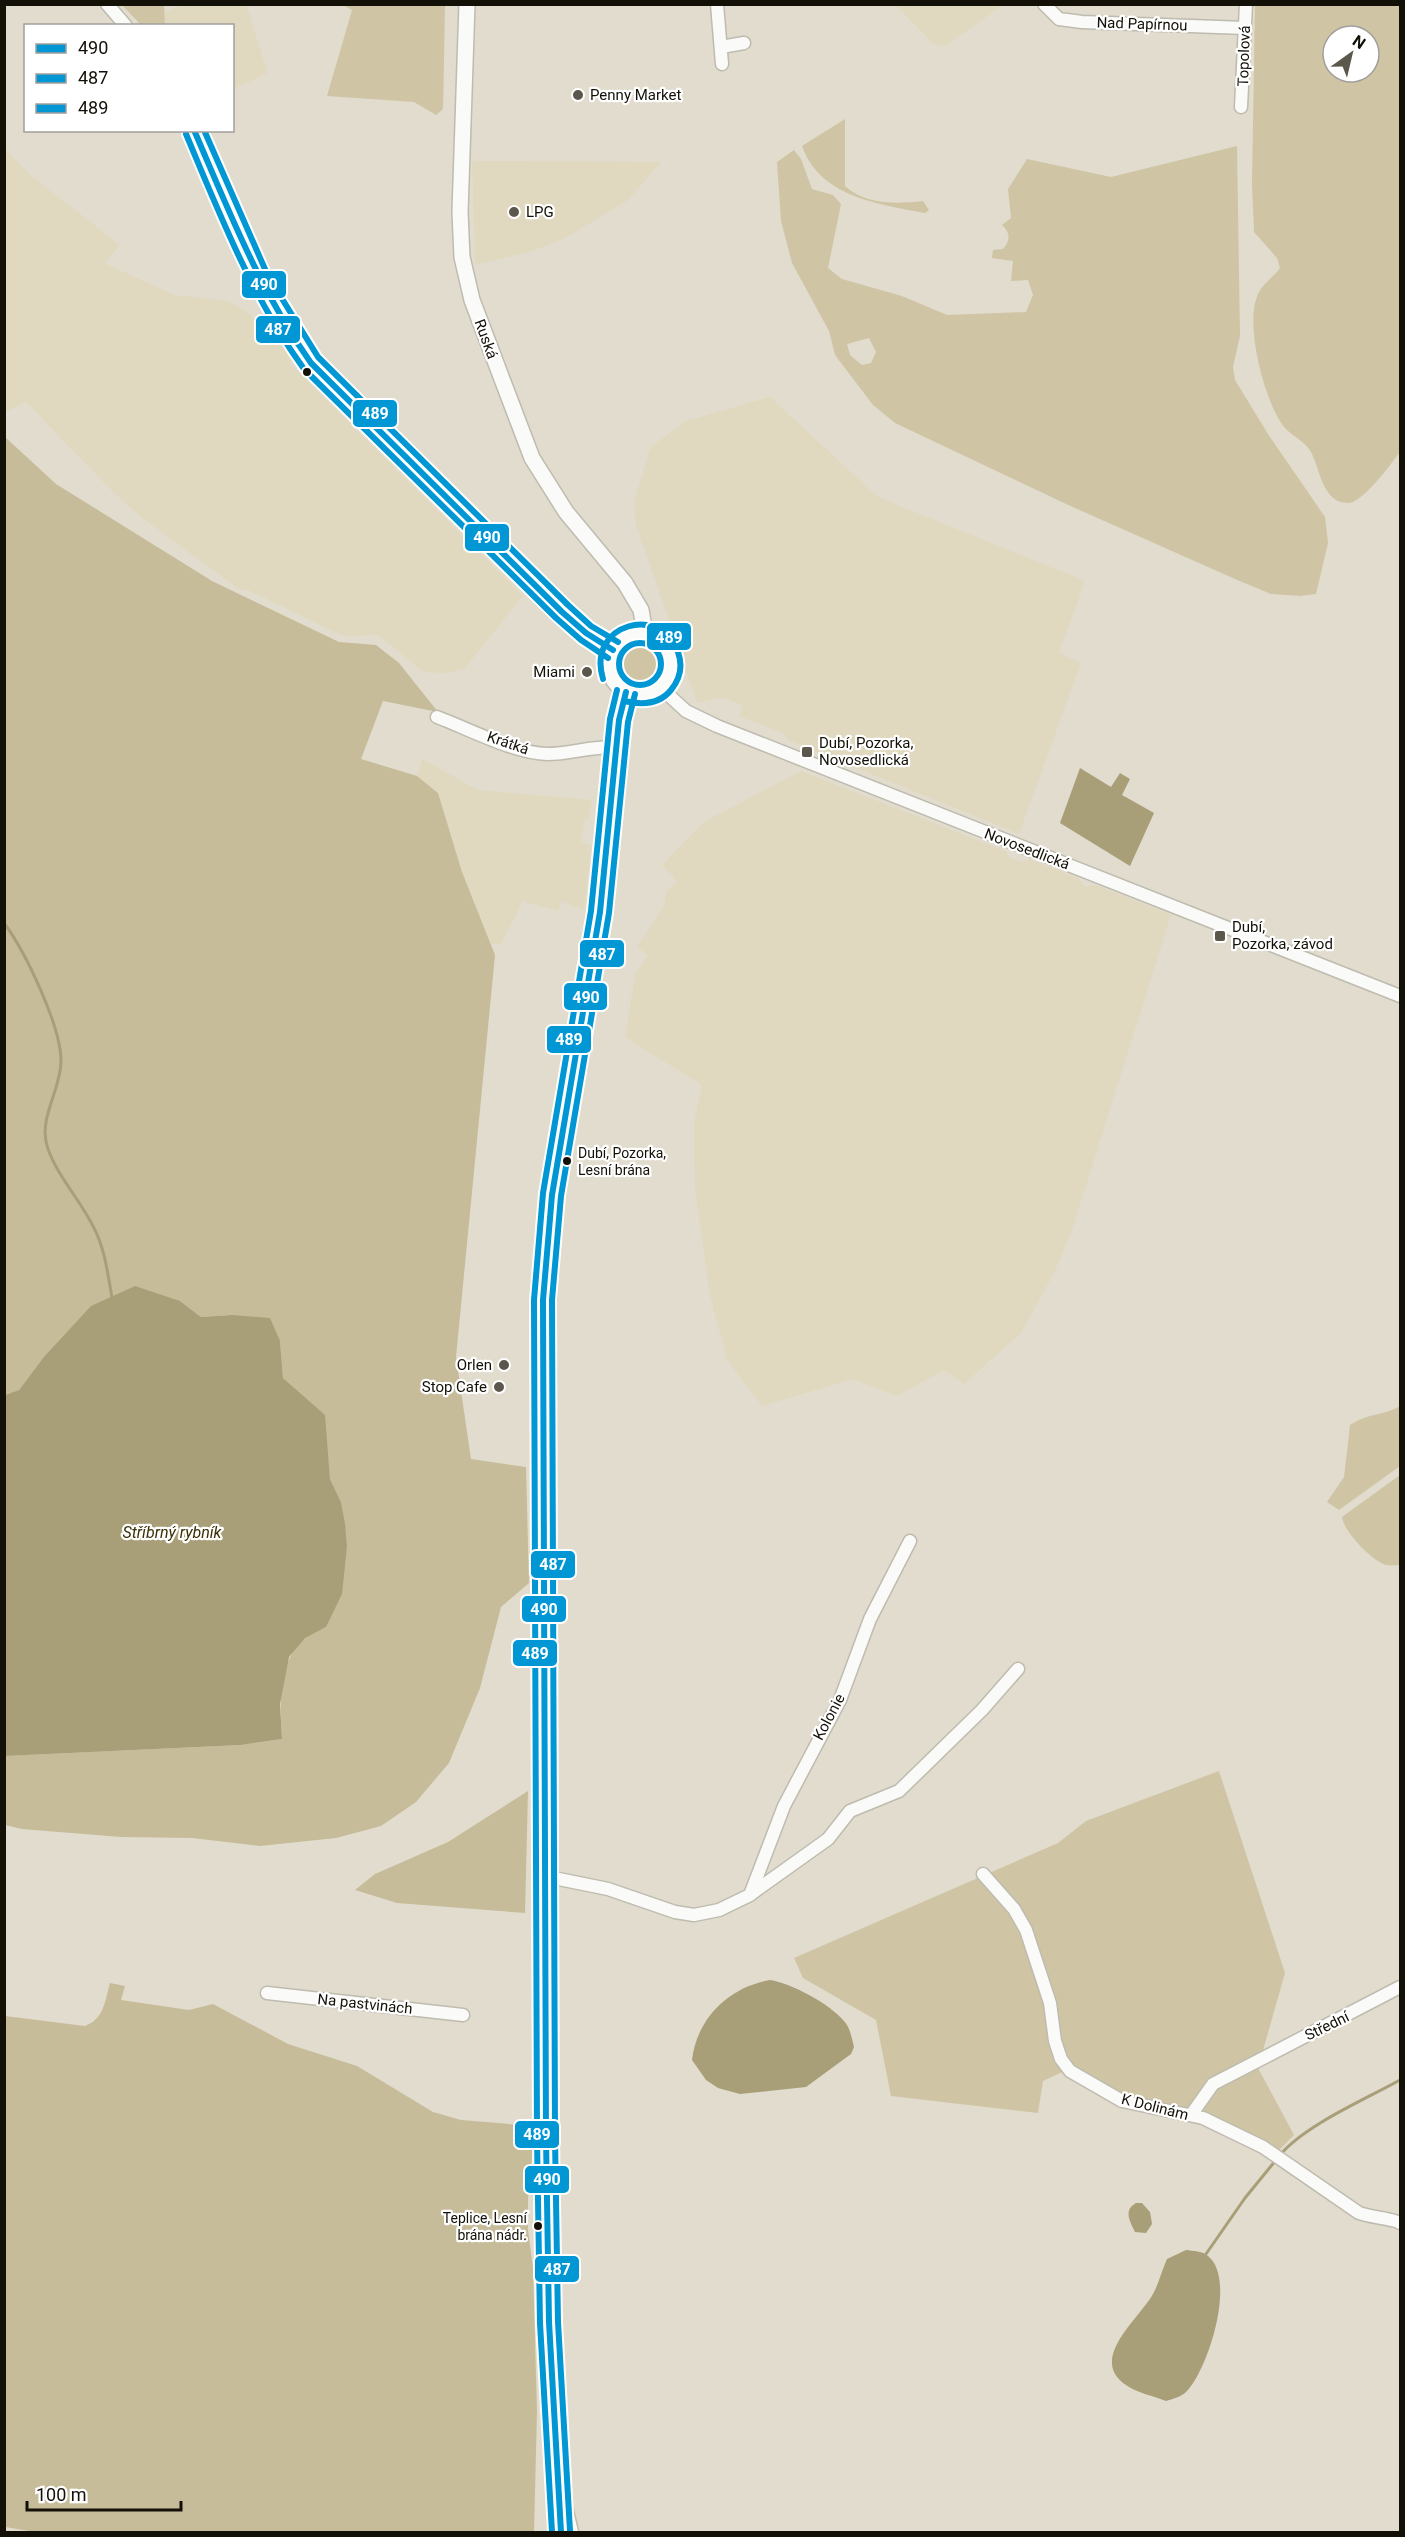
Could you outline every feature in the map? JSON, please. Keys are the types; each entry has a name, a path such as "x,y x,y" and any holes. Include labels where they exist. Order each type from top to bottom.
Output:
{"highway":[{"path":"546,2138 549,2322 561,2532"},
{"path":"546,2138 542,2193 548,2532"}],"main road":[{"name":"Ruská","path":"468,4 460,194 462,257 472,300 532,458 555,497 632,592 643,616 645,633"},
{"path":"645,633 654,636 668,651 671,670 660,688 644,695 626,692 619,687 610,671 612,650 628,636 645,633"},
{"path":"546,2138 542,1313 545,1247 564,1113 600,912 621,706 626,692"}],"street":[{"path":"107,4 124,24"},
{"path":"717,4 722,64"},
{"name":"Nad Papírnou","path":"1044,4 1059,19 1082,22 1245,28"},
{"name":"Topolová","path":"1241,107 1246,4"},
{"path":"721,47 744,43"},
{"path":"195,132 258,280 280,319 311,363 563,613 586,633 612,650"},
{"name":"Novosedlická","path":"660,688 686,711 726,730 1401,996"},
{"name":"Krátká","path":"437,717 527,751 547,754 594,746 617,747"},
{"name":"Kolonie","path":"750,1895 784,1806 840,1700 870,1619 910,1541"},
{"path":"544,1876 608,1889 675,1912 694,1915 720,1910 750,1895 828,1839 850,1811 899,1791 982,1710 1018,1669"},
{"name":"K Dolinám","path":"983,1874 1014,1909 1026,1930 1050,2003 1061,2059 1070,2070 1122,2101 1191,2115 1263,2147 1359,2213 1377,2219 1399,2219"},
{"name":"Střední","path":"1191,2115 1213,2084 1401,1988"},
{"name":"Na pastvinách","path":"267,1993 463,2015"},
{"path":"557,2462 572,2532"}],"shaded area":[{"path":"122,5 164,5 165,24 140,24"},
{"path":"182,5 247,5 267,73 234,89 234,24 165,24 164,12"},
{"path":"343,5 445,5 443,109 436,115 414,102 327,96 352,10"},
{"path":"896,5 1003,5 945,46 933,44"},
{"path":"1255,5 1400,5 1400,452 1369,490 1355,501 1340,502 1327,492 1308,448 1284,427 1269,399 1258,361 1253,322 1255,305 1261,288 1280,268 1277,258 1254,232 1252,184"},
{"path":"845,119 845,186 862,197 882,202 923,201 929,210 925,213 870,201 836,187 822,177 802,146"},
{"path":"1237,146 1240,336 1233,367 1235,380 1268,434 1325,517 1328,543 1316,594 1300,596 1271,594 1066,504 895,423 873,405 835,355 829,331 792,263 781,221 777,162 794,150 801,159 812,189 833,195 841,204 828,268 842,279 902,296 947,315 1026,312 1033,295 1028,280 1011,281 1013,261 992,258 993,250 1003,249 1007,243 1008,234 1002,225 1011,218 1008,189 1027,159 1111,177","holes":["869,338 876,352 871,363 862,365 850,355 847,344"]},
{"path":"5,148 29,174 120,245 104,263 174,295 229,301 247,312 295,359 290,364 523,596 464,669 446,673 424,672 378,635 343,636 248,590 240,590 142,518 114,493 26,402 5,412"},
{"path":"472,161 661,162 628,200 567,237 533,251 475,265"},
{"path":"770,397 878,497 1085,581 1059,653 1081,663 1019,834 788,740 783,733 739,716 743,706 728,699 722,697 697,703 636,524 634,501 651,447 686,421"},
{"path":"5,437 56,484 212,581 339,642 376,645 399,663 438,712 383,701 361,759 417,776 438,793 462,872 495,955 456,1357 471,1459 526,1467 529,1583 501,1607 480,1688 449,1763 416,1802 381,1826 336,1838 260,1846 192,1838 121,1837 22,1829 5,1825 4,1756 241,1745 282,1739 282,1685 289,1659 307,1636 326,1627 347,1546 341,1502 330,1479 324,1415 283,1378 280,1341 232,1315 201,1317 180,1301 43,1358 19,1390 5,1395"},
{"path":"640,644 654,650 660,664 654,678 640,684 626,678 620,664 626,650"},
{"path":"422,759 478,790 592,800 589,819 585,819 581,842 591,845 584,910 561,901 558,911 523,901 501,944 491,944 462,872 438,793 417,776"},
{"path":"801,771 1005,851 1009,857 1016,860 1023,862 1030,859 1078,878 1085,887 1096,885 1171,915 1072,1230 1054,1273 1021,1333 964,1384 944,1370 897,1396 853,1379 762,1406 727,1360 710,1295 695,1188 694,1123 702,1085 625,1037 635,975 648,955 637,947 664,906 667,891 677,881 662,865 704,822"},
{"path":"1400,1406 1400,1466 1339,1510 1327,1502 1344,1477 1350,1425 1363,1418 1388,1412"},
{"path":"1400,1475 1400,1565 1388,1565 1373,1558 1359,1545 1342,1517"},
{"path":"1219,1771 1285,1973 1258,2068 1294,2135 1279,2150 1202,2113 1125,2097 1073,2067 1043,2081 1038,2113 891,2096 876,2020 803,1978 794,1958 1058,1843 1086,1821"},
{"path":"528,1791 525,1913 397,1903 355,1890 375,1874 448,1842"},
{"path":"110,1983 125,1986 121,2000 189,2010 213,2004 288,2044 357,2066 433,2112 461,2120 521,2125 527,2129 533,2145 528,2199 528,2230 533,2268 537,2411 534,2532 35,2532 5,2527 5,2016 85,2026 100,2014"}],"water":[{"path":"1080,768 1111,787 1120,773 1130,779 1122,795 1154,813 1130,866 1060,823"},
{"name":"Stříbrný rybník","path":"135,1286 180,1301 201,1317 232,1315 270,1318 280,1341 283,1378 325,1415 330,1479 341,1502 345,1524 347,1546 342,1594 326,1627 305,1638 289,1657 280,1704 282,1739 241,1745 5,1756 5,1395 19,1390 43,1358 91,1306"},
{"path":"770,1980 799,1990 838,2014 850,2033 854,2047 851,2054 806,2087 740,2094 718,2088 706,2080 692,2060 701,2031 708,2018 729,1997 755,1984"},
{"path":"1136,2203 1142,2203 1150,2212 1152,2224 1146,2233 1135,2232 1130,2220 1130,2209"},
{"path":"1186,2250 1206,2254 1216,2268 1220,2284 1220,2303 1211,2345 1195,2380 1185,2393 1166,2401 1130,2388 1115,2375 1112,2363 1114,2351 1120,2339 1153,2294 1167,2259"}],"waterway":[{"path":"4,923 22,951 49,1009 59,1046 60,1072 45,1127 48,1149 98,1236 106,1262 112,1298"},
{"path":"1280,2155 1320,2123 1400,2080"},
{"path":"1206,2254 1245,2198 1276,2160"}],"transit line":[{"name":"490","path":"195,132 261,279 276,308 311,363 562,612 586,633 613,650"},
{"name":"489","path":"205,132 268,276 318,357 568,605 591,626 618,642"},
{"name":"487","path":"186,134 238,255 268,313 304,369 556,618 581,640 608,658"},
{"name":"489","path":"603,679 601,660 605,644 615,633 628,626 643,625 657,628 669,637 678,652 680,662 680,672 674,686 661,699 649,703 624,701"},
{"name":"487","path":"640,643 655,649 661,664 655,679 640,685 625,679 619,664 625,649 640,643"},
{"name":"489","path":"552,2532 540,2323 537,2138 534,1300 543,1193 591,911 610,719 617,690"},
{"name":"490","path":"561,2532 549,2322 546,2138 543,1300 552,1195 600,912 619,720 626,692"},
{"name":"487","path":"570,2531 558,2322 555,2138 552,1300 561,1196 609,913 628,722 635,694"}],"place":[{"name":"Penny Market","path":"578,95"},
{"name":"LPG","path":"514,212"},
{"name":"Miami","path":"587,672"},
{"name":"Dubí, Pozorka, Novosedlická","path":"807,752"},
{"name":"Dubí, Pozorka, závod","path":"1220,936"},
{"name":"Dubí, Pozorka, Lesní brána","path":"567,1161"},
{"name":"Orlen","path":"504,1365"},
{"name":"Stop Cafe","path":"499,1387"},
{"name":"Teplice, Lesní brána nádr.","path":"538,2226"}]}
